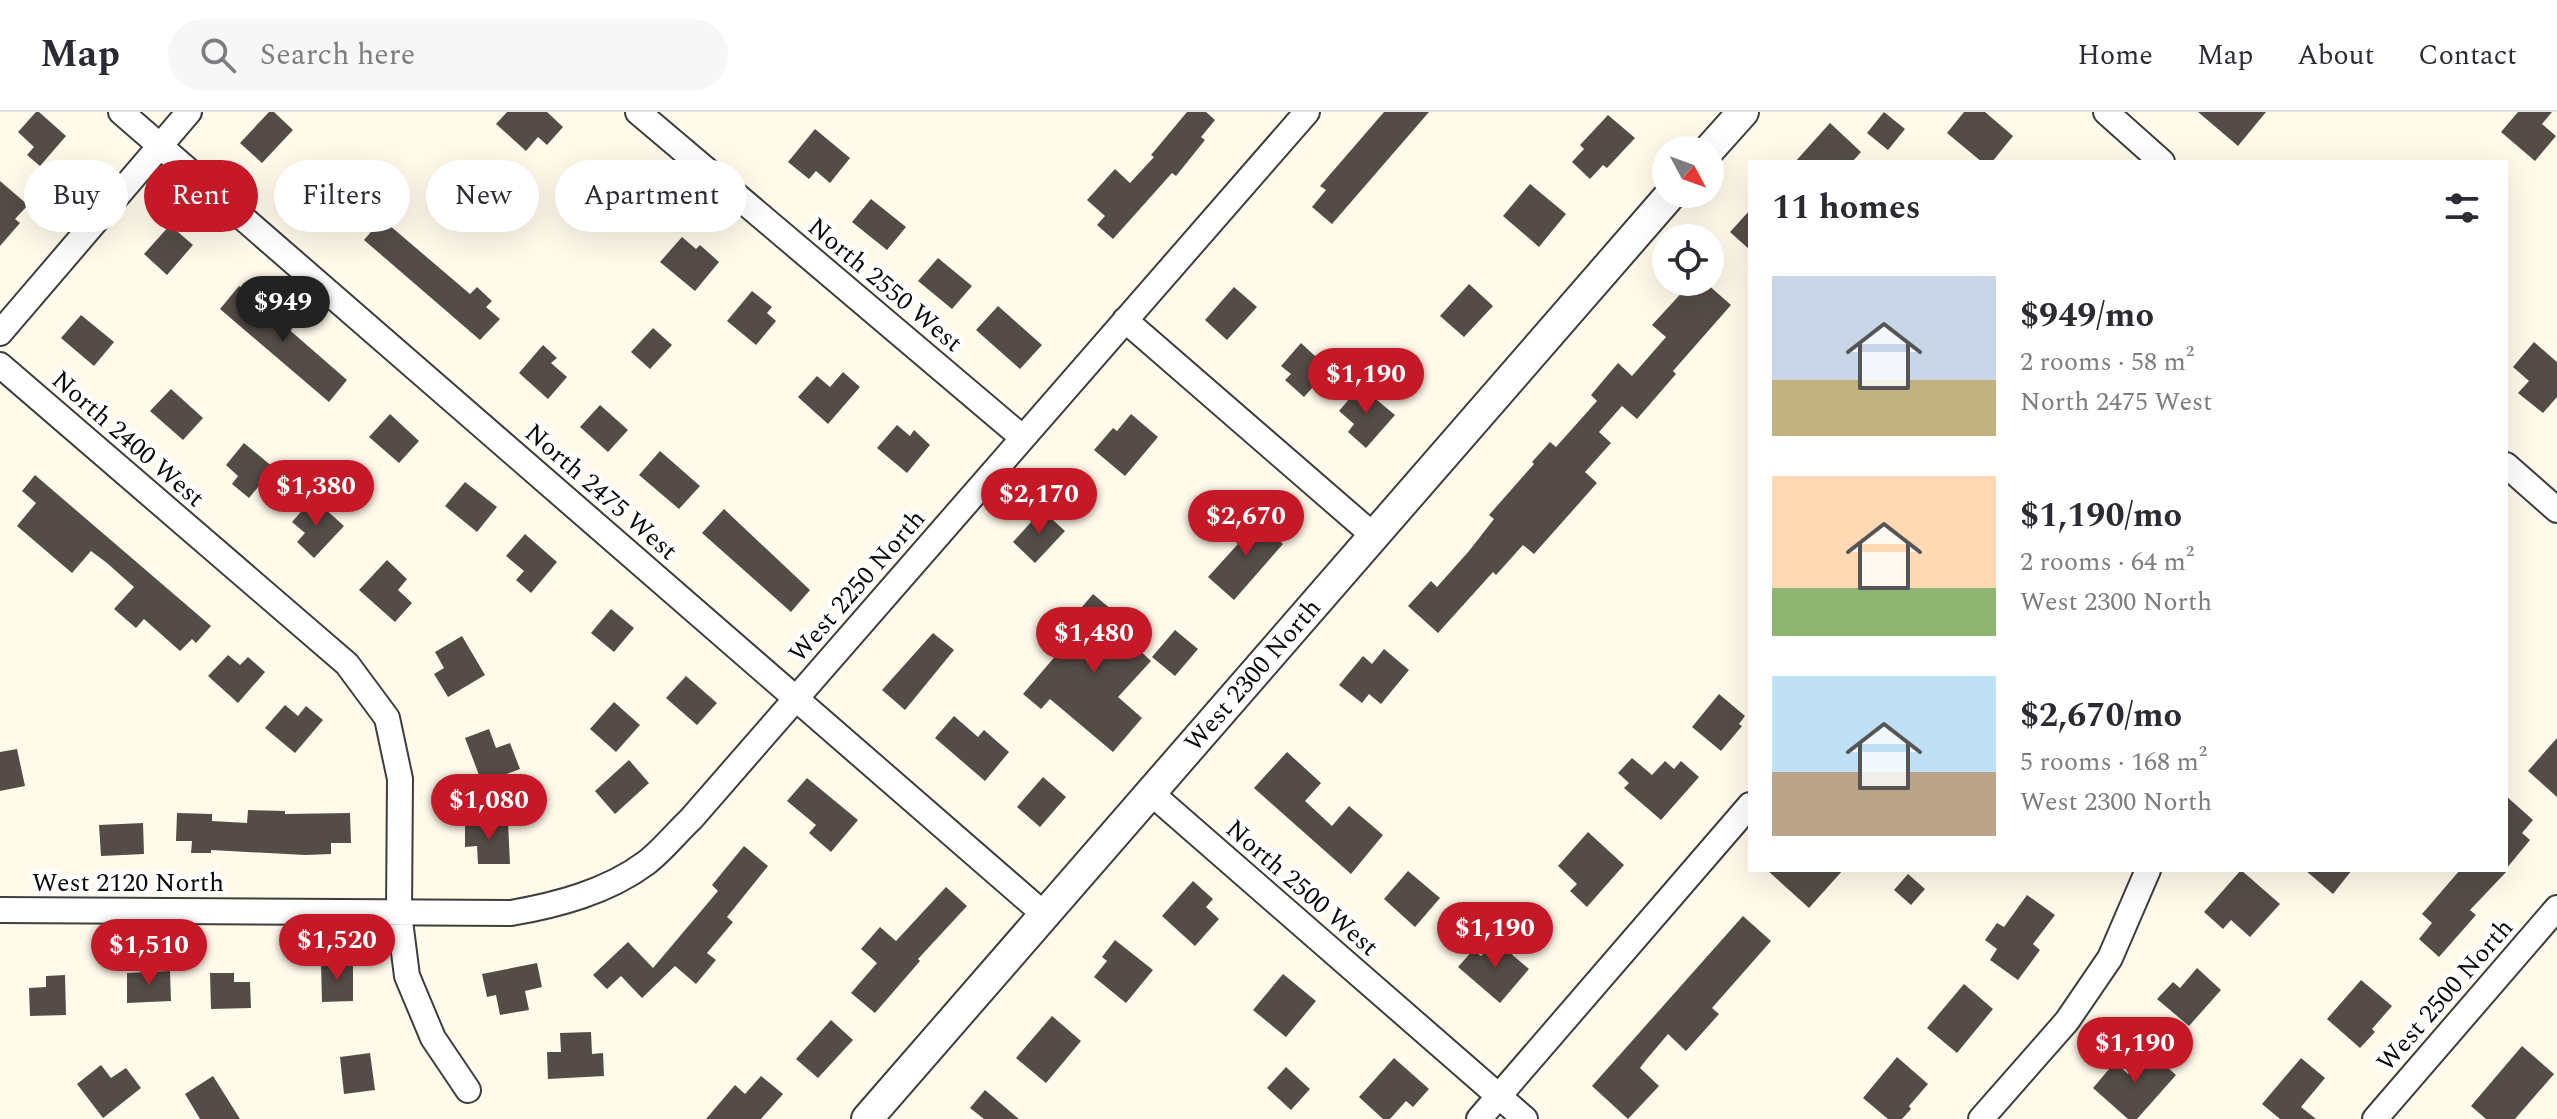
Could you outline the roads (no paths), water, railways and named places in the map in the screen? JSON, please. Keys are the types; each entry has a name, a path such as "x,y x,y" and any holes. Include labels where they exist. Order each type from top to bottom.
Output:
{"street":[{"name":"North 2475 West","path":"121,112 1045,915"},
{"path":"0,333 189,112"},
{"name":"North 2550 West","path":"638,112 1023,438"},
{"name":"West 2250 North","path":"399,913 511,913 544,907 611,884 647,863 691,819 1307,112"},
{"path":"1722,136 1743,112"},
{"path":"2106,112 2160,160"},
{"name":"West 2300 North","path":"867,1119 1659,208"},
{"path":"1125,320 1374,536"},
{"name":"North 2400 West","path":"0,365 347,664 387,718 400,779 399,913 407,976 433,1038 468,1090"},
{"path":"2508,467 2557,510"},
{"name":"North 2500 West","path":"1151,793 1525,1119"},
{"path":"1479,1119 1748,807"},
{"path":"1981,1119 2067,1021 2110,958 2147,872"},
{"name":"West 2500 North","path":"2375,1119 2557,908"},
{"name":"West 2120 North","path":"0,910 399,913"}]}
